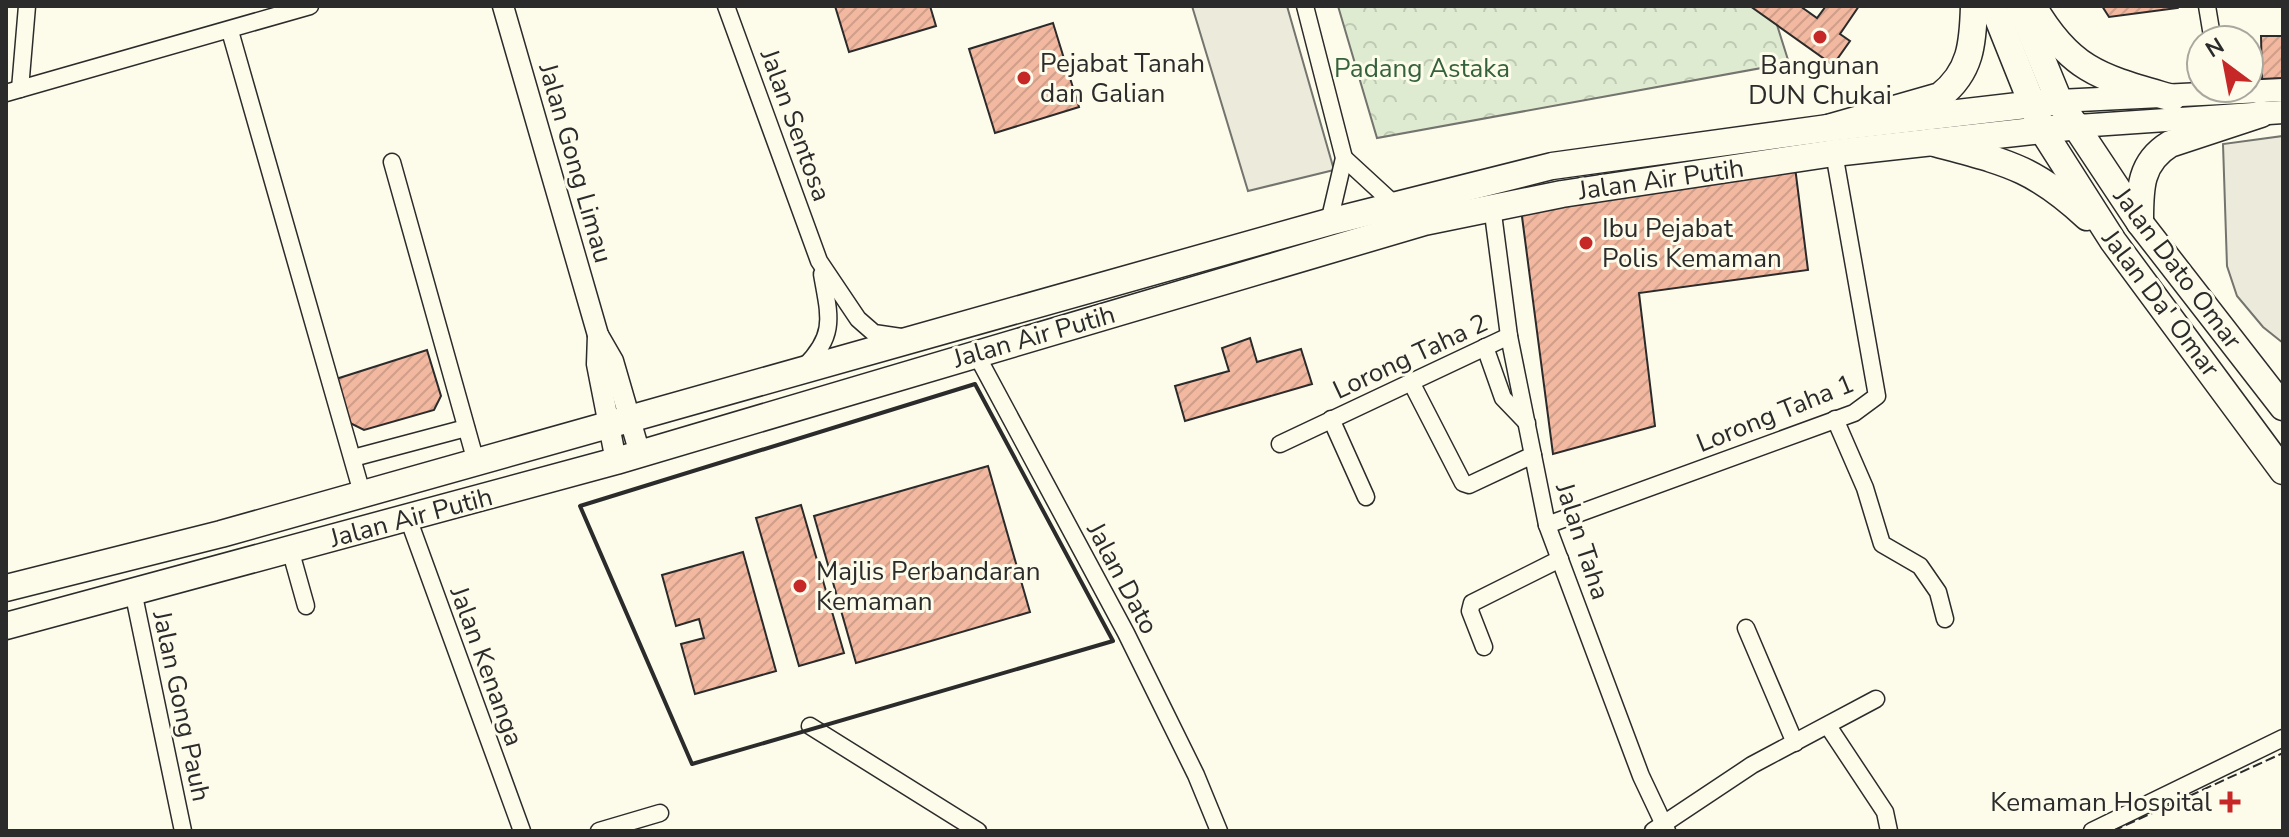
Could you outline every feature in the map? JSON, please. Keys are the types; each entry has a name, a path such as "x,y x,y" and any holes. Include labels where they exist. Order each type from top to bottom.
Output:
{"main road":[{"path":"1831,140 1940,96 1954,86 1966,69 1972,44 1974,6"},
{"name":"Jalan Da' Omar","path":"1993,6 2043,131 2113,241 2283,471"},
{"name":"Jalan Dato Omar","path":"2020,6 2059,101 2140,223 2280,397"},
{"path":"2033,6 2059,45 2081,66 2112,81 2172,98"},
{"path":"2059,101 2172,98 2283,90"},
{"name":"Jalan Air Putih","path":"9,626 628,457 1355,240 1492,206 1831,140 2031,103 2059,101"},
{"path":"2078,126 2272,113"},
{"path":"2140,223 2141,182 2146,166 2157,152 2170,144 2272,113"},
{"name":"Jalan Air Putih","path":"6,588 221,534 1394,204 1552,166 1831,140 1931,142 2078,126"},
{"path":"1931,142 2031,171 2056,188 2113,241"}],"street":[{"path":"27,6 13,91 310,6"},
{"name":"Jalan Gong Limau","path":"503,6 598,335 597,364 620,422 628,457"},
{"name":"Jalan Sentosa","path":"726,6 819,261"},
{"path":"1305,6 1344,158 1329,222"},
{"path":"230,31 362,493"},
{"name":"Lorong Taha 1","path":"1547,525 1854,413 1877,396 1831,140"},
{"path":"1344,158 1394,204"},
{"path":"392,162 476,462"},
{"name":"Jalan Taha","path":"1492,206 1509,336 1547,525 1661,828"},
{"path":"819,261 849,308 874,333 892,338 922,336"},
{"path":"794,374 815,355 831,320 819,261"},
{"name":"Lorong Taha 2","path":"1280,444 1509,336"},
{"path":"1485,347 1503,398 1527,423"},
{"name":"Jalan Dato","path":"975,352 1126,633 1196,775 1219,831"},
{"path":"1411,382 1463,483 1469,485 1533,455"},
{"name":"Lorong Taha 2","path":"1331,419 1366,497"},
{"path":"1835,419 1865,488 1882,544 1920,566 1938,592 1945,619"},
{"path":"353,458 466,428"},
{"name":"Jalan Kenanga","path":"408,518 522,831"},
{"path":"290,549 306,606"},
{"path":"1484,647 1470,611 1472,603 1560,559"},
{"name":"Jalan Gong Pauh","path":"133,591 182,831"},
{"path":"1746,628 1795,743"},
{"path":"1661,828 1752,765 1876,699"},
{"path":"810,726 978,831"},
{"path":"1828,726 1885,812 1889,831"},
{"path":"2092,831 2283,738"},
{"path":"599,831 660,813"}],"green space":[{"name":"Padang Astaka","path":"1338,6 1771,6 1789,63 1377,138"}],"shaded area":[{"path":"1192,6 1287,6 1334,170 1248,191"},
{"path":"2283,136 2283,343 2263,327 2237,296 2227,266 2223,144"}],"building":[{"path":"835,6 930,6 936,26 849,52"},
{"name":"Bangunan DUN Chukai","path":"1750,6 1800,6 1817,18 1826,6 1859,6 1840,34 1850,41 1833,65"},
{"path":"2102,6 2175,6 2177,8 2109,17"},
{"name":"Pejabat Tanah dan Galian","path":"1053,23 1079,107 995,133 969,49"},
{"path":"2265,36 2283,36 2283,78 2265,79"},
{"path":"1795,167 1808,270 1639,293 1655,426 1553,454 1521,209"},
{"path":"1250,338 1257,362 1301,349 1312,384 1185,421 1175,386 1229,371 1222,348"},
{"path":"427,350 441,396 434,410 364,430 348,422 336,379"},
{"path":"988,466 1030,612 856,663 814,516"},
{"name":"Majlis Perbandaran Kemaman","path":"801,505 844,653 799,666 756,518"},
{"path":"743,552 776,671 695,694 681,644 704,638 699,619 676,626 662,575"}],"fence":[{"path":"2113,831 2283,753"}],"wall":[{"path":"975,384 1113,641 692,764 580,506 975,384"}],"place":[{"name":"Bangunan DUN Chukai","path":"1820,37"},
{"name":"Pejabat Tanah dan Galian","path":"1024,78"},
{"name":"Ibu Pejabat Polis Kemaman","path":"1586,243"},
{"name":"Majlis Perbandaran Kemaman","path":"800,586"},
{"name":"Kemaman Hospital","path":"2230,802"}]}
